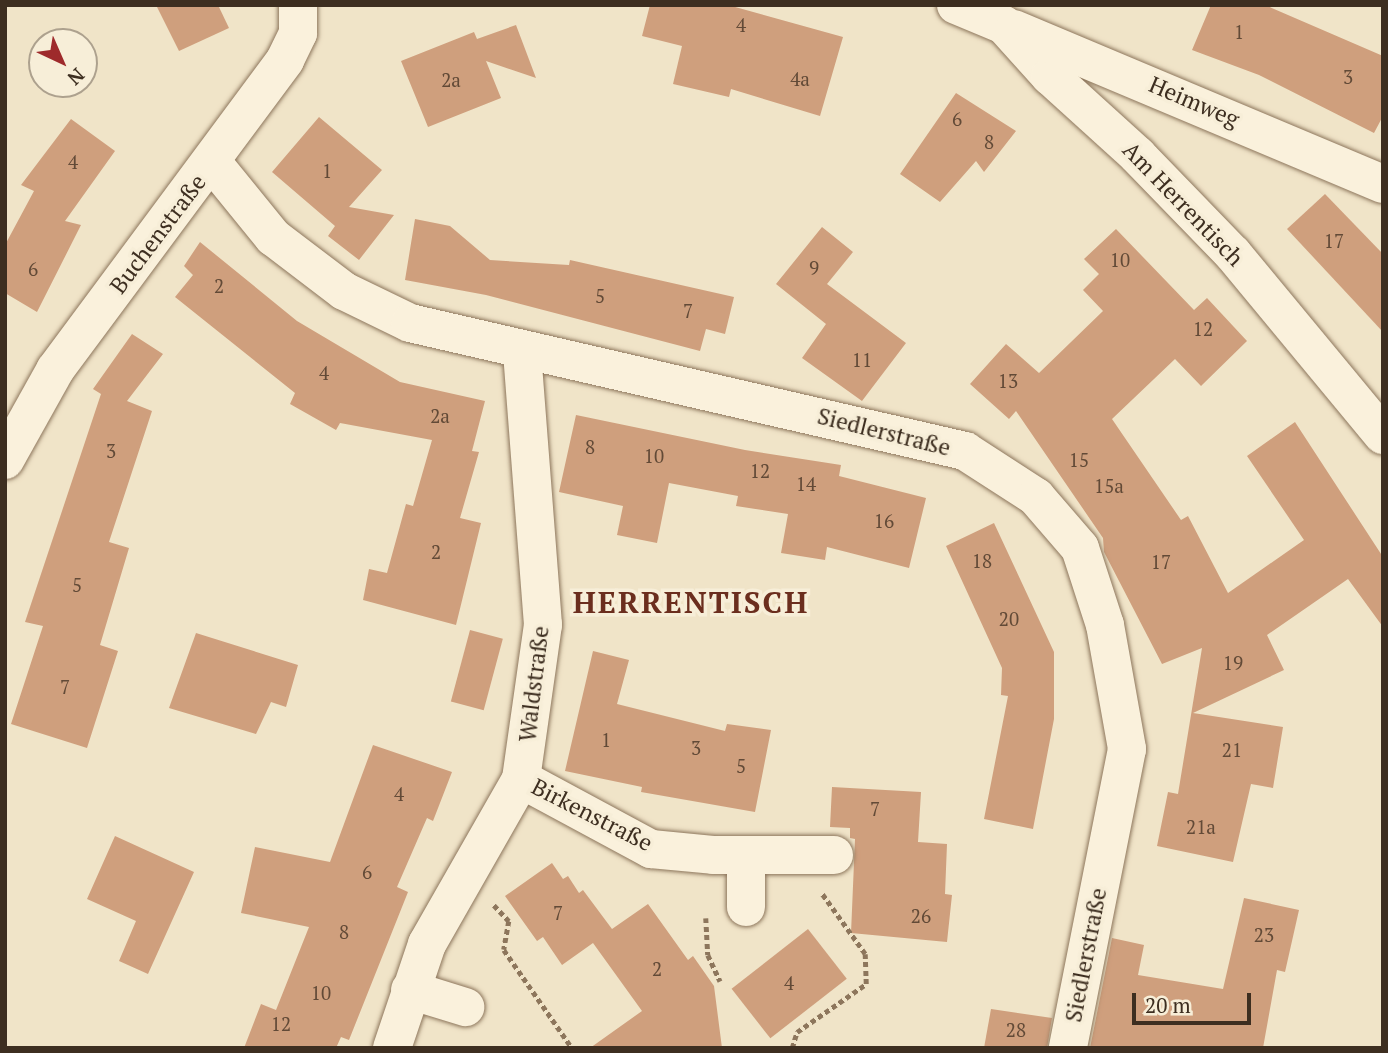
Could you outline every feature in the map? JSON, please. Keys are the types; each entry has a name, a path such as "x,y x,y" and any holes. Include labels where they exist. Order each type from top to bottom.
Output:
{"street":[{"name":"Buchenstraße","path":"5,460 55,369 212,162 285,60 298,33 298,5"},
{"name":"Am Herrentisch","path":"956,5 1005,15 1233,254 1383,435"},
{"name":"Heimweg","path":"1005,15 1383,184"},
{"name":"Siedlerstraße","path":"212,162 274,237 344,291 410,323 965,451 1036,496 1080,548 1105,625 1127,749 1068,1048"},
{"name":"Waldstraße","path":"392,1048 427,944 456,887 521,779 543,625 522,350"},
{"name":"Birkenstraße","path":"521,779 651,849 746,855 824,855"},
{"path":"746,855 746,907"},
{"path":"410,990 465,1007"}],"path":[{"path":"792,1048 797,1032 866,984 865,954 819,889 824,855"},
{"path":"456,887 493,905 509,922 504,950 572,1048"}],"building":[{"path":"156,5 218,5 229,28 179,51"},
{"path":"650,5 728,5 843,37 820,116 731,89 729,97 673,84 682,46 642,36"},
{"path":"1211,5 1265,5 1383,56 1383,116 1374,133 1259,75 1192,50"},
{"path":"516,25 536,78 486,61 501,98 428,127 401,61 474,32 477,39"},
{"path":"956,93 1016,131 984,172 976,161 940,202 900,174"},
{"path":"319,117 382,170 349,207 394,215 359,260 328,236 335,226 272,172"},
{"path":"71,119 115,151 65,221 81,225 37,312 5,293 5,245 34,191 21,185"},
{"path":"1325,194 1383,254 1383,332 1287,229"},
{"path":"415,219 450,226 490,260 569,265 570,260 734,297 725,334 706,329 700,351 486,295 405,280"},
{"path":"822,227 853,252 827,284 906,343 862,401 802,358 826,324 776,284"},
{"path":"1116,229 1194,310 1207,298 1247,341 1201,386 1175,359 1112,419 1181,520 1188,516 1228,593 1304,540 1247,456 1295,422 1383,557 1383,627 1348,579 1267,635 1284,670 1193,713 1283,727 1273,788 1251,784 1233,862 1157,846 1168,792 1178,794 1202,648 1162,664 1104,552 1103,538 1016,411 1009,419 970,384 1006,344 1039,373 1103,311 1083,290 1099,274 1084,259"},
{"path":"200,242 297,321 400,382 485,401 472,451 479,452 460,518 481,523 456,625 363,600 369,569 387,573 406,504 413,506 432,440 340,423 336,430 290,404 295,393 175,297 193,275 184,266"},
{"path":"132,334 163,354 127,401 152,411 109,542 129,548 100,645 118,651 87,748 11,724 43,626 25,622 101,394 93,389"},
{"path":"576,415 745,450 841,465 839,476 926,498 909,568 827,547 825,560 781,553 788,514 736,506 738,496 669,483 657,543 617,535 623,506 559,492"},
{"path":"994,523 1054,652 1054,719 1033,829 984,819 1008,696 1001,695 1002,668 946,546"},
{"path":"470,630 503,639 484,710 451,701"},
{"path":"196,633 298,665 286,707 271,702 256,734 169,708"},
{"path":"593,651 629,660 617,704 725,731 727,724 771,730 755,812 641,792 642,787 565,771"},
{"path":"373,745 452,772 433,821 427,818 397,887 408,892 349,1040 341,1037 336,1048 244,1048 261,1004 276,1010 309,927 241,913 255,847 330,862"},
{"path":"832,787 921,792 918,842 947,844 945,894 952,895 947,942 851,933 855,839 850,838 850,828 830,827"},
{"path":"115,836 194,872 148,974 119,961 136,921 87,899"},
{"path":"552,863 563,879 568,876 579,893 583,890 612,929 648,904 688,960 693,956 714,986 722,1048 590,1048 642,1011 593,943 562,965 543,937 537,941 505,896"},
{"path":"1244,898 1299,910 1285,972 1277,970 1263,1048 1090,1048 1112,938 1144,945 1138,975 1223,989"},
{"path":"808,929 847,979 770,1038 732,989"},
{"path":"991,1009 1052,1018 1047,1048 984,1048"}],"district":[{"name":"HERRENTISCH","path":"691,602"}]}
